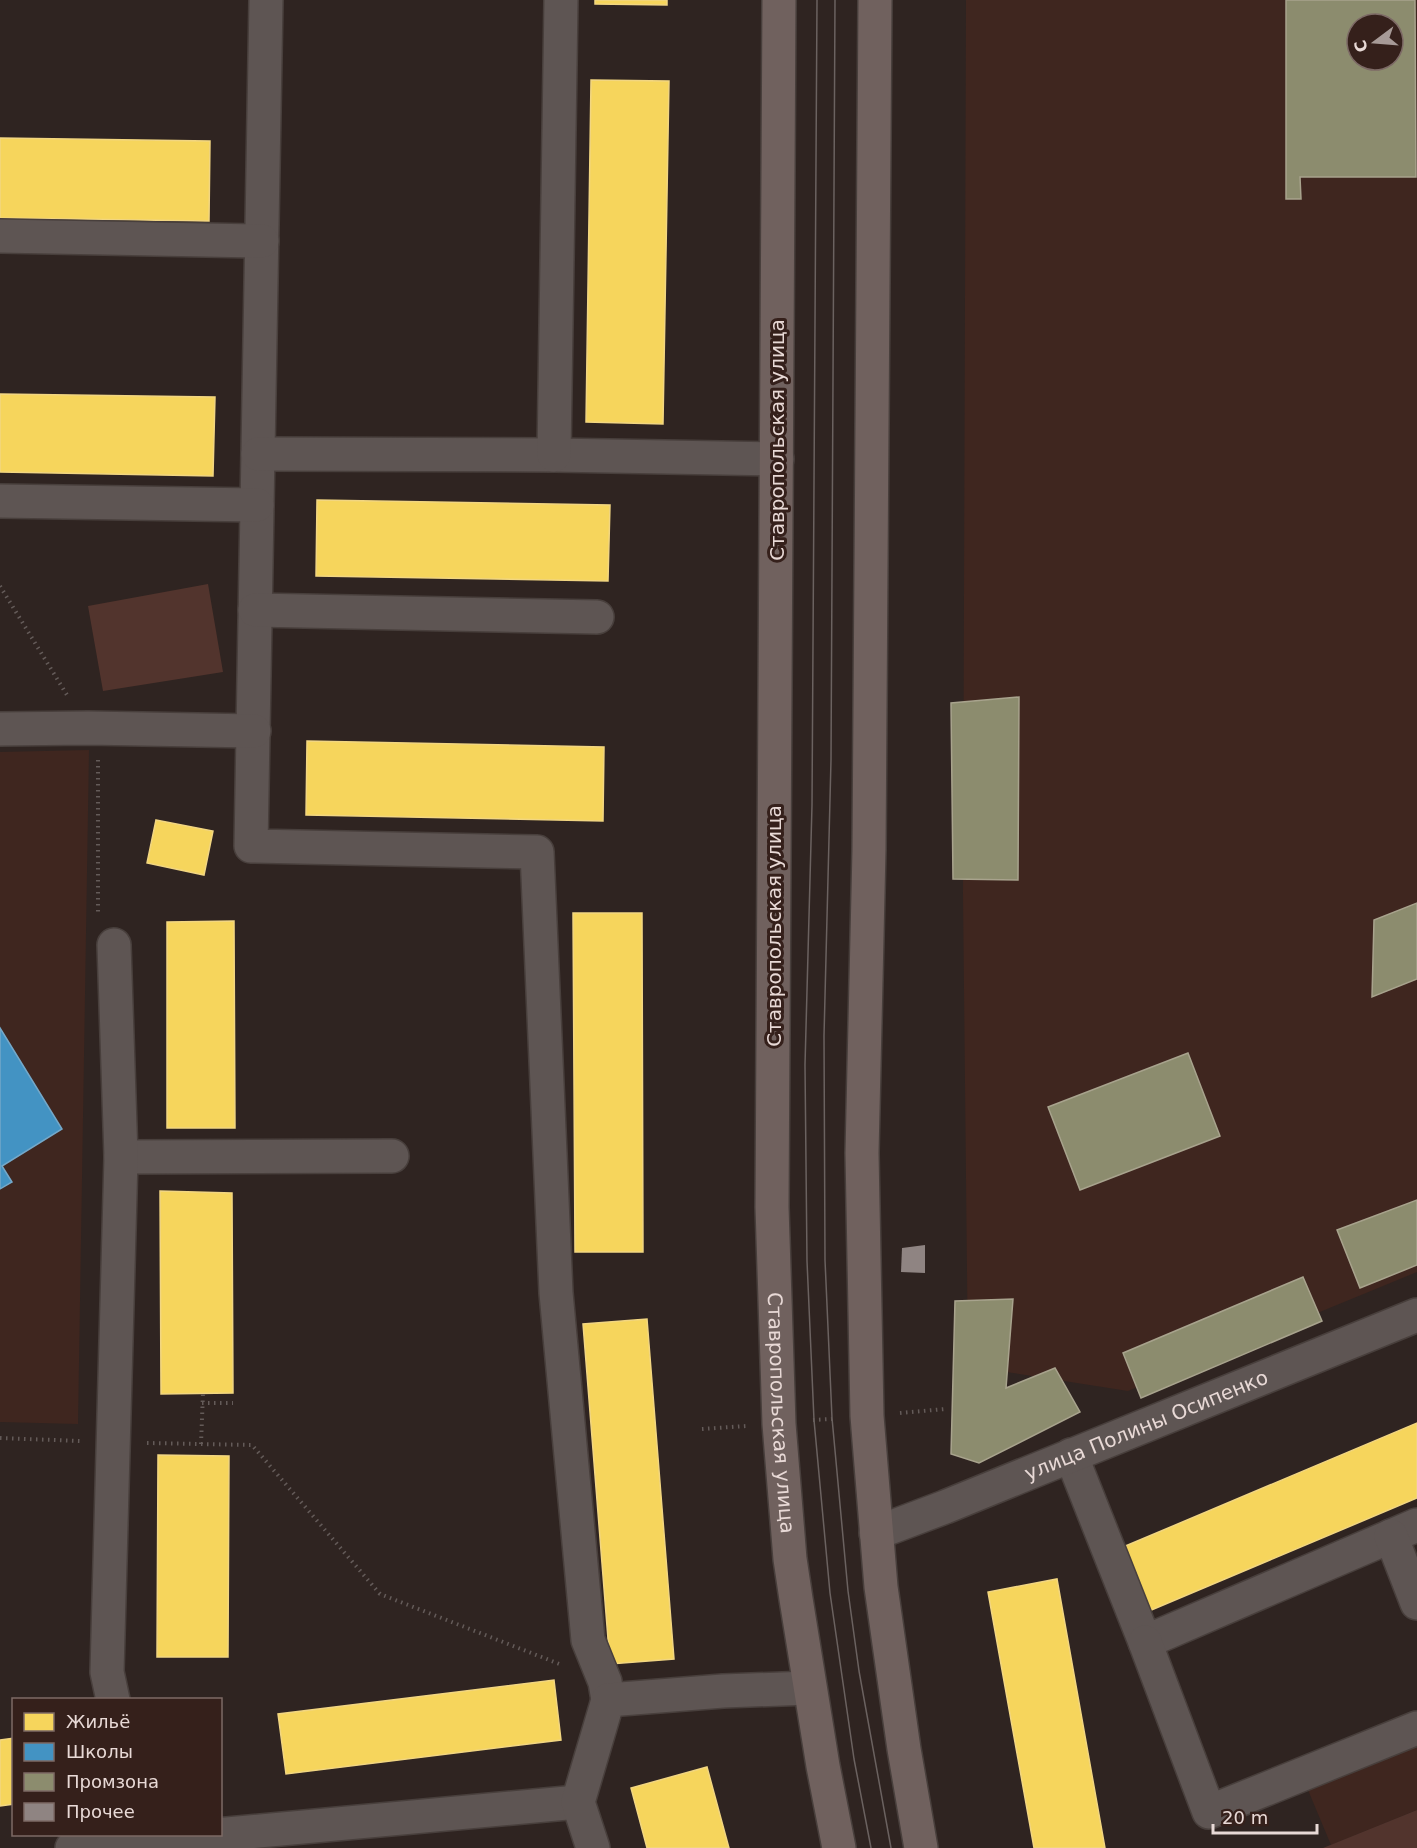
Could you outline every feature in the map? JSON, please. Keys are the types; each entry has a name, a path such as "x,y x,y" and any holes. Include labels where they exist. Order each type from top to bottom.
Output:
{"main road":[{"name":"Ставропольская улица","path":"779,0 772,1207 779,1424 790,1559 809,1688 839,1848"},
{"path":"875,0 869,838 862,1153 867,1416 876,1533 889,1649 921,1848"}],"street":[{"path":"266,0 251,846 537,852 556,1293 588,1640 606,1691 578,1802 593,1848"},
{"path":"554,455 561,0"},
{"path":"0,236 262,241"},
{"path":"258,454 554,455 777,459"},
{"path":"0,501 257,505"},
{"path":"255,610 597,617"},
{"path":"0,729 254,731"},
{"path":"113,1698 107,1672 121,1157 114,945"},
{"path":"121,1157 392,1156"},
{"name":"улица Полины Осипенко","path":"876,1533 1417,1315"},
{"path":"1071,1455 1209,1812 1417,1728"},
{"path":"1145,1642 1404,1530 1417,1603"},
{"path":"606,1691 809,1688"},
{"path":"222,1834 578,1802"},
{"path":"72,1848 200,1836"}],"path":[{"path":"201,1444 203,1393"},
{"path":"202,1403 233,1403"},
{"path":"702,1430 945,1408"},
{"path":"0,1438 252,1445 380,1594 606,1691"}],"shaded area":[{"path":"966,0 1417,0 1417,1272 1128,1391 968,1366 963,894"},
{"path":"208,584 223,672 103,691 88,606"},
{"path":"89,750 78,1424 0,1422 0,752"},
{"path":"1417,1744 1417,1810 1331,1845 1308,1790"},
{"path":"1417,1810 1417,1848 1323,1848"}],"building: Жильё":[{"path":"595,0 667,0 667,5 595,4"},
{"path":"591,80 669,81 663,424 586,422"},
{"path":"0,138 210,141 209,221 0,218"},
{"path":"0,394 215,397 213,476 0,472"},
{"path":"317,500 610,505 608,581 316,576"},
{"path":"307,741 604,747 603,821 306,815"},
{"path":"156,820 213,831 204,875 147,863"},
{"path":"573,913 642,913 643,1252 575,1252"},
{"path":"234,921 235,1128 167,1128 167,922"},
{"path":"160,1191 232,1193 233,1393 161,1394"},
{"path":"647,1319 674,1659 610,1664 583,1324"},
{"path":"1417,1423 1417,1498 1142,1614 1116,1550"},
{"path":"158,1455 229,1456 228,1657 157,1657"},
{"path":"1057,1579 1105,1848 1034,1848 988,1592"},
{"path":"554,1680 561,1740 286,1774 278,1714"},
{"path":"12,1738 12,1804 0,1806 0,1740"},
{"path":"707,1767 729,1848 647,1848 631,1788"}],"building: Школы":[{"path":"0,1028 62,1129 2,1166 12,1182 0,1189"}],"building: Промзона":[{"path":"1286,0 1415,0 1416,177 1300,177 1301,199 1286,199"},
{"path":"1019,697 1018,880 953,879 951,703"},
{"path":"1417,903 1417,979 1372,997 1374,920"},
{"path":"1188,1053 1220,1136 1080,1190 1048,1107"},
{"path":"1417,1200 1417,1265 1360,1288 1337,1230"},
{"path":"1303,1277 1322,1321 1141,1398 1123,1353"},
{"path":"1013,1299 1006,1388 1055,1368 1080,1412 979,1463 951,1454 955,1301"}],"building: Прочее":[{"path":"925,1245 925,1273 901,1272 902,1248"}],"tram line":[{"path":"817,0 812,805 805,1065 807,1261 814,1420 830,1593 854,1759 871,1848"},
{"path":"835,0 831,760 824,1036 825,1260 832,1418 848,1591 859,1671 891,1848"}]}
